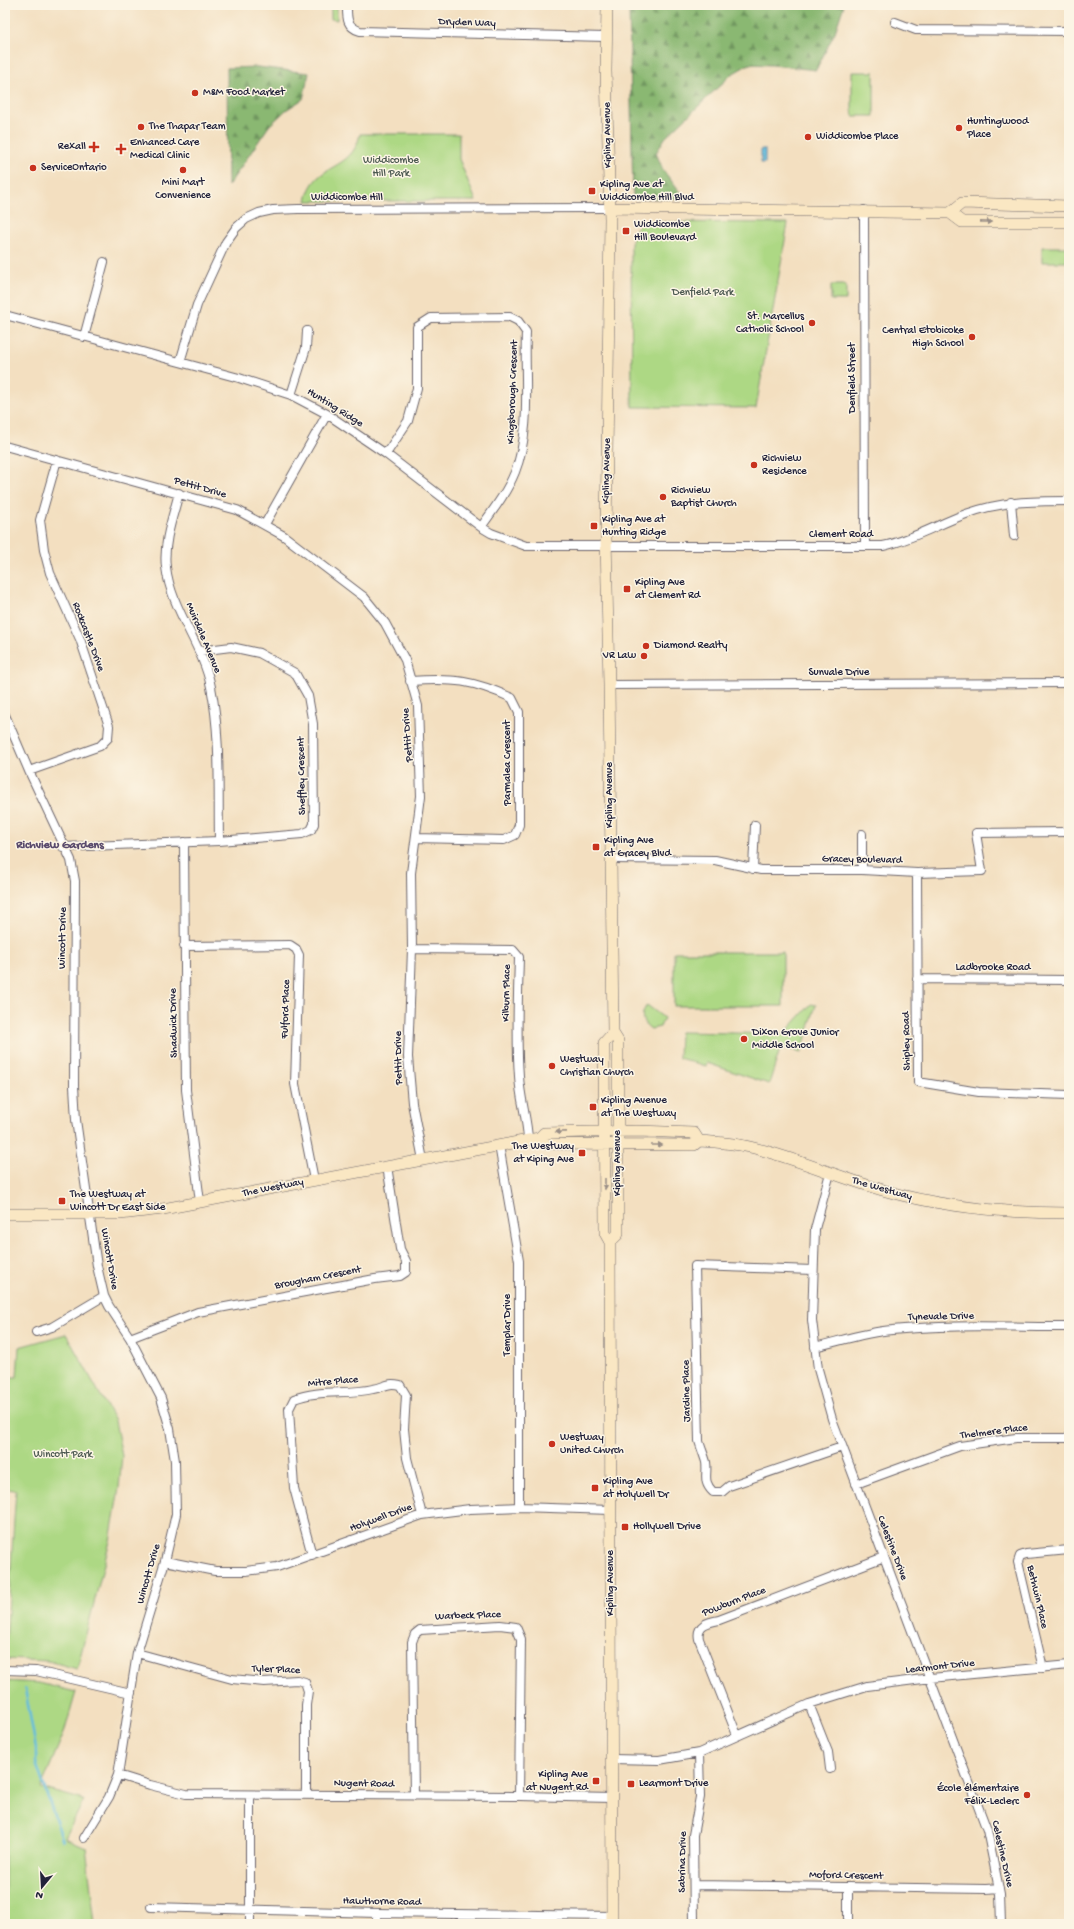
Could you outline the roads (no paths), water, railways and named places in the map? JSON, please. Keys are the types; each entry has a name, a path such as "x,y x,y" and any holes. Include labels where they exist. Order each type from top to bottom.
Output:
{"main road":[{"name":"Kipling Avenue","path":"607,5 606,37 610,208 606,547 613,1033 618,1041 618,1234 610,1242"},
{"path":"950,213 962,203 1069,206"},
{"path":"610,208 864,210 950,213 962,222 1069,222"},
{"name":"Kipling Avenue","path":"612,1920 610,1242 605,1233 604,1043 613,1033"},
{"name":"The Westway","path":"5,1214 90,1214 142,1212 533,1139 544,1133 604,1132 694,1133 699,1140 750,1147 909,1197 961,1207 1014,1212 1069,1213"},
{"name":"The Westway","path":"533,1139 546,1144 604,1145 694,1145 699,1140"}],"street":[{"name":"Dryden Way","path":"347,5 348,23 353,28 360,31 606,37"},
{"path":"895,22 916,30 1069,31"},
{"name":"Widdicombe Hill","path":"180,362 197,304 226,242 236,228 246,219 259,213 273,210 298,209 610,208"},
{"name":"Denfield Street","path":"864,210 865,546"},
{"path":"84,337 104,262"},
{"name":"Hunting Ridge","path":"5,315 180,362 291,395 327,414 386,454 481,527 502,538 526,546 606,547"},
{"name":"Kingsborough Crescent","path":"386,454 408,421 417,388 417,327 431,318 510,317 518,321 526,332 525,418 522,451 515,473 503,496 481,527"},
{"path":"291,395 295,377 306,348 307,331"},
{"path":"265,524 327,414"},
{"name":"Pettit Drive","path":"5,446 237,510 265,524 284,536 364,597 386,623 405,660 418,706 421,796 411,873 412,949 408,1057 412,1104 423,1160"},
{"name":"Rockcastle Drive","path":"29,771 100,746 108,738 109,726 80,639 50,573 44,550 40,520 57,460"},
{"name":"Muirdale Avenue","path":"179,493 167,539 166,567 173,595 199,651 211,685 217,723 218,841"},
{"name":"Clement Road","path":"606,547 883,546 902,542 968,513 1011,502 1069,501"},
{"path":"1011,502 1014,536"},
{"name":"Sheffley Crescent","path":"63,847 218,841 302,834 311,830 314,824 313,724 308,696 295,672 259,653 231,647 199,651"},
{"name":"Parmalea Crescent","path":"410,681 447,679 470,682 512,698 519,712 519,825 515,835 504,840 416,838"},
{"name":"Sunvale Drive","path":"609,685 1069,683"},
{"name":"Wincott Drive","path":"5,715 63,847 71,860 75,881 74,1086 80,1148 97,1266 104,1296 130,1338 161,1398 170,1429 175,1461 176,1514 165,1561 137,1653 118,1775 109,1797 84,1838"},
{"path":"753,869 755,825"},
{"name":"Gracey Boulevard","path":"610,859 715,860 753,869 862,870 917,873 982,871 976,833 1069,832"},
{"path":"862,834 862,870"},
{"name":"Shadwick Drive","path":"184,842 186,1090 200,1202"},
{"name":"Shipley Road","path":"917,873 918,1082 979,1092 1069,1095"},
{"name":"Fulford Place","path":"184,946 290,945 296,949 299,955 295,1084 314,1180"},
{"name":"Kilburn Place","path":"412,949 513,950 519,957 517,1014 519,1077 527,1122 533,1139"},
{"name":"Ladbrooke Road","path":"917,979 1069,980"},
{"name":"Templar Drive","path":"499,1145 519,1261 519,1507"},
{"name":"Brougham Crescent","path":"130,1338 198,1312 375,1279 400,1276 406,1272 406,1261 400,1249 388,1166"},
{"name":"Celestine Drive","path":"830,1173 815,1229 812,1320 815,1347 827,1405 987,1830 999,1888 1001,1924"},
{"name":"Jardine Place","path":"813,1270 695,1266 699,1441 706,1464 705,1476 707,1486 713,1492 722,1492 729,1486 842,1447"},
{"path":"36,1332 52,1326 104,1296"},
{"name":"Tynevale Drive","path":"815,1347 866,1334 891,1330 938,1327 1069,1327"},
{"name":"Mitre Place","path":"312,1555 294,1488 289,1409 294,1399 304,1395 374,1389 389,1383 400,1385 406,1395 404,1429 407,1458 422,1515"},
{"name":"Thelmere Place","path":"856,1484 960,1446 1016,1438 1069,1438"},
{"name":"Holywell Drive","path":"165,1561 215,1571 246,1571 277,1567 422,1515 470,1509 519,1507 611,1510"},
{"name":"Bethwin Place","path":"1042,1668 1018,1562 1020,1556 1026,1554 1069,1550"},
{"name":"Powburn Place","path":"737,1735 699,1639 698,1634 700,1627 708,1622 719,1620 884,1557"},
{"name":"Warbeck Place","path":"414,1796 412,1642 415,1634 420,1630 500,1625 516,1627 521,1639 519,1796"},
{"name":"Tyler Place","path":"137,1653 232,1679 264,1682 298,1680 305,1682 308,1691 306,1706 306,1794"},
{"name":"Learmont Drive","path":"611,1759 659,1760 699,1753 809,1704 867,1686 931,1678 1069,1665"},
{"path":"5,1670 36,1670 131,1693"},
{"path":"809,1704 828,1752 830,1769"},
{"name":"Sabrina Drive","path":"694,1924 693,1835 700,1797 699,1753"},
{"name":"Nugent Road","path":"118,1775 186,1794 612,1798"},
{"path":"250,1795 250,1924"},
{"name":"Moford Crescent","path":"694,1885 999,1888"},
{"path":"848,1887 848,1924"},
{"name":"Hawthorne Road","path":"151,1907 612,1920"},
{"path":"377,1913 377,1924"}],"water":[{"path":"761,149 765,149 765,163 761,163"}],"waterway":[{"path":"25,1689 36,1748 36,1763 63,1841"}],"place":[{"name":"M&M Food Market","path":"195,93"},
{"name":"The Thapar Team","path":"141,127"},
{"name":"Huntingwood Place","path":"959,128"},
{"name":"Widdicombe Place","path":"808,137"},
{"name":"Rexall","path":"94,147"},
{"name":"Enhanced Care Medical Clinic","path":"121,149"},
{"name":"ServiceOntario","path":"33,168"},
{"name":"Mini Mart Convenience","path":"183,170"},
{"name":"Kipling Ave at Widdicombe Hill Blvd","path":"592,191"},
{"name":"Widdicombe Hill Boulevard","path":"626,231"},
{"name":"St. Marcellus Catholic School","path":"812,323"},
{"name":"Central Etobicoke High School","path":"972,337"},
{"name":"Richview Residence","path":"754,465"},
{"name":"Richview Baptist Church","path":"663,497"},
{"name":"Kipling Ave at Hunting Ridge","path":"594,526"},
{"name":"Kipling Ave at Clement Rd","path":"627,589"},
{"name":"Diamond Realty","path":"646,646"},
{"name":"VR Law","path":"644,656"},
{"name":"Kipling Ave at Gracey Blvd","path":"596,847"},
{"name":"Dixon Grove Junior Middle School","path":"744,1039"},
{"name":"Westway Christian Church","path":"552,1066"},
{"name":"Kipling Avenue at The Westway","path":"593,1107"},
{"name":"The Westway at Kiping Ave","path":"582,1153"},
{"name":"The Westway at Wincott Dr East Side","path":"62,1201"},
{"name":"Westway United Church","path":"552,1444"},
{"name":"Kipling Ave at Holywell Dr","path":"595,1488"},
{"name":"Hollywell Drive","path":"625,1527"},
{"name":"Kipling Ave at Nugent Rd","path":"596,1781"},
{"name":"Learmont Drive","path":"631,1784"},
{"name":"École élémentaire Félix-Leclerc","path":"1027,1795"}],"district":[{"name":"Richview Gardens","path":"60,846"}],"park label":[{"name":"Widdicombe Hill Park","path":"391,167"},
{"name":"Denfield Park","path":"703,293"},
{"name":"Wincott Park","path":"63,1455"}]}
